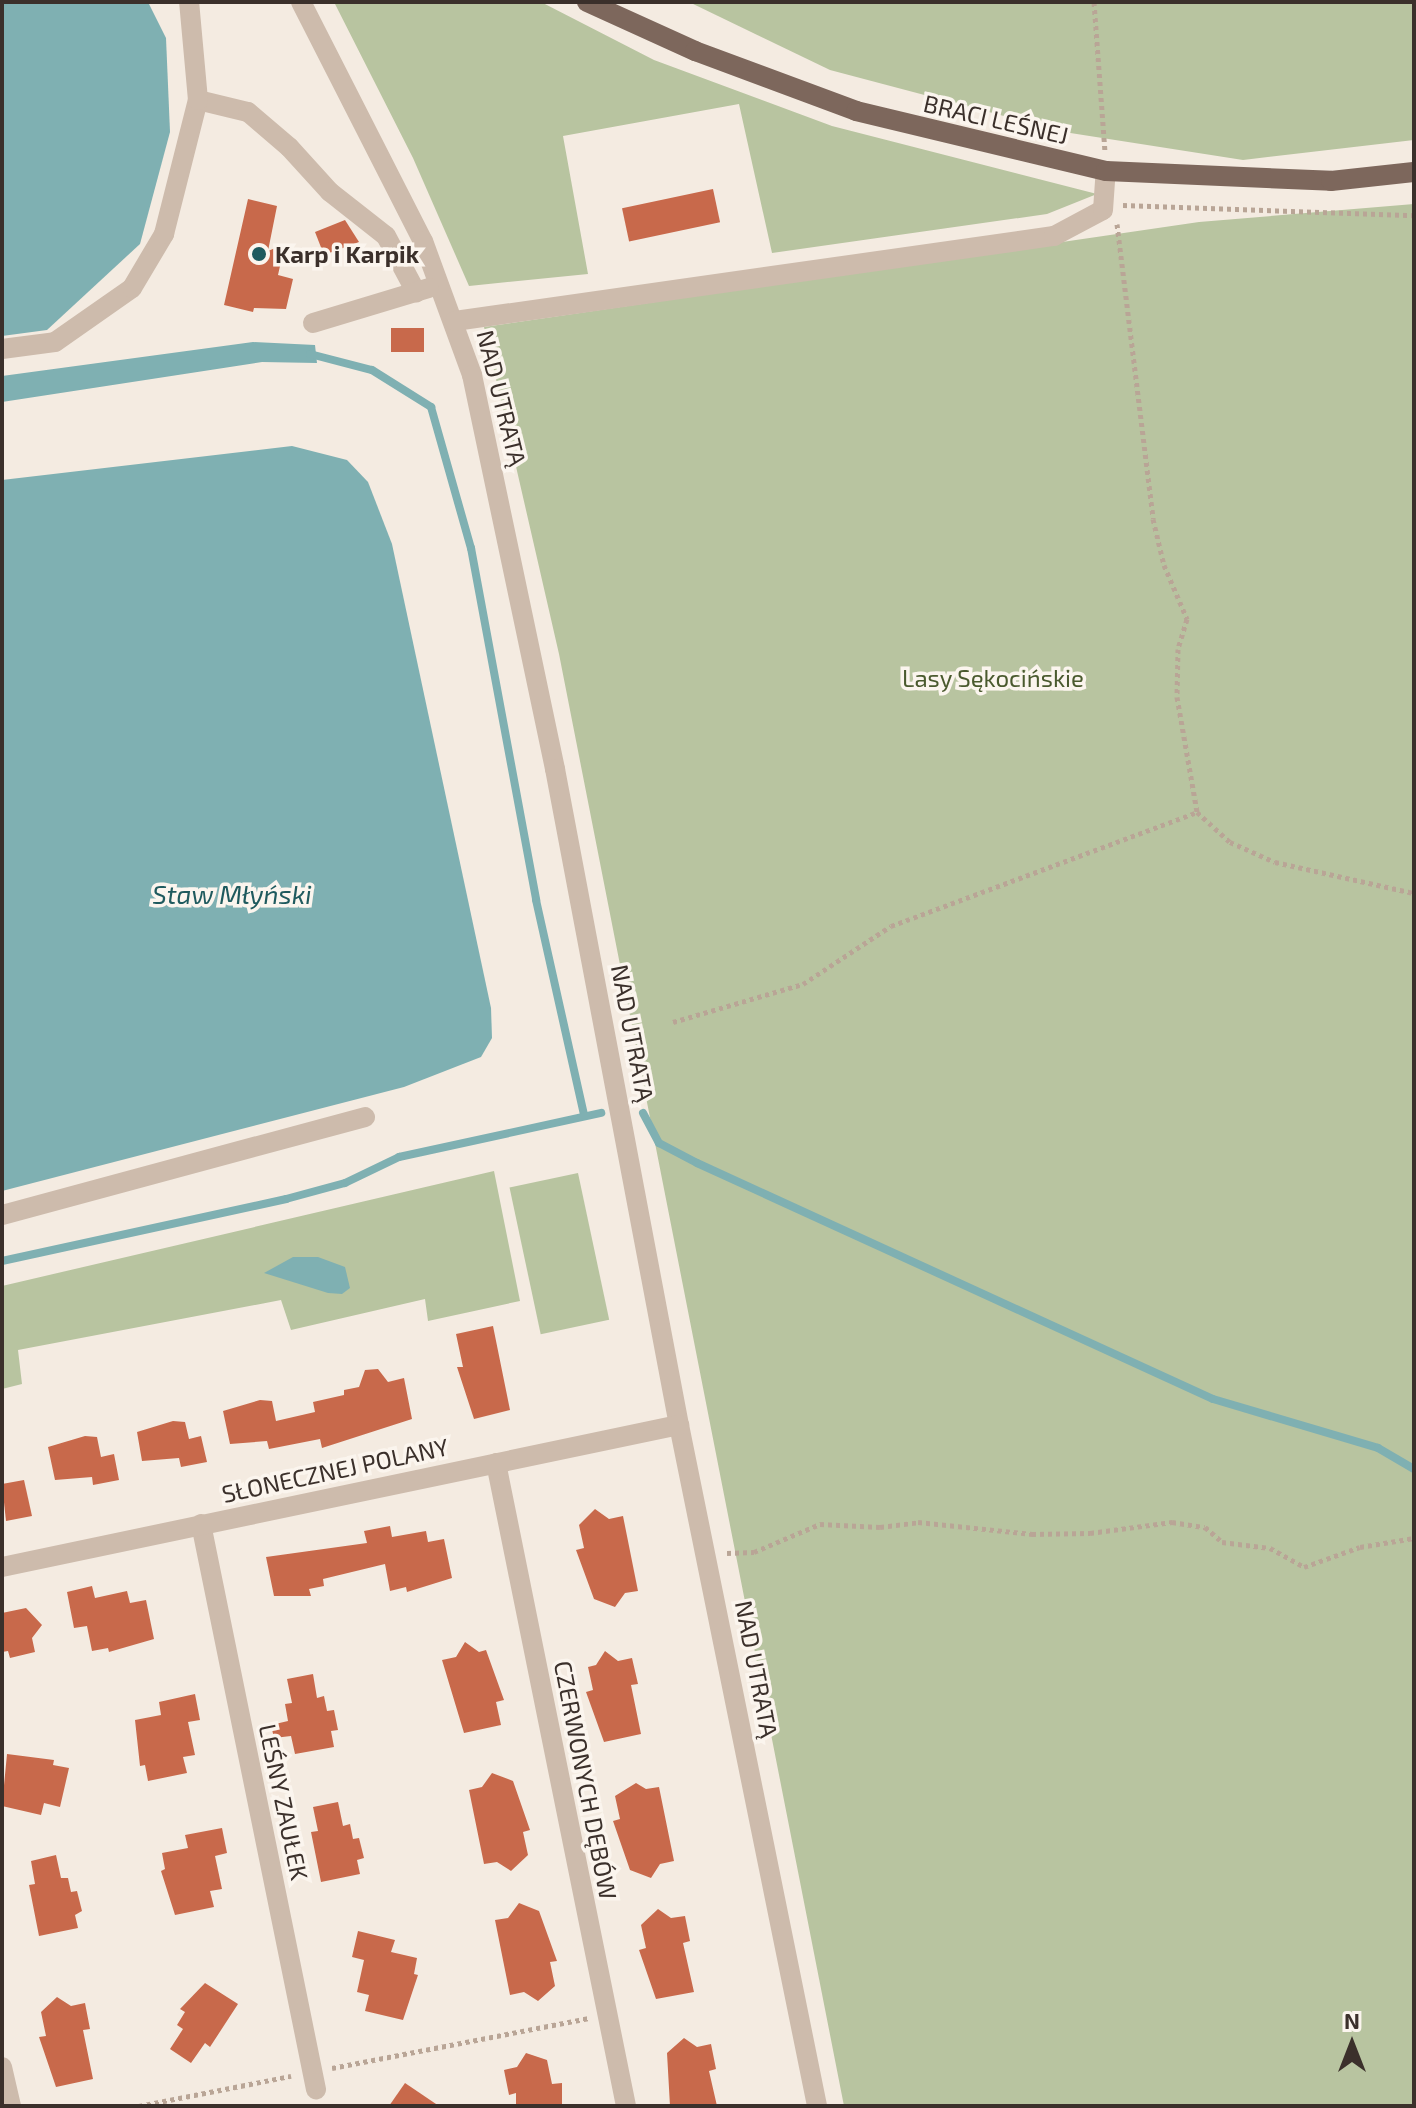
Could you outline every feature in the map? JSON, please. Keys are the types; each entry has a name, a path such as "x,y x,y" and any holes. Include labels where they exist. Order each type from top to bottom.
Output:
{"main road":[{"name":"BRACI LEŚNEJ","path":"587,2 695,51 856,111 1106,171 1331,181 1414,172"}],"street":[{"path":"2,349 55,342 132,288 164,234 198,100 189,2"},
{"name":"NAD UTRATĄ","path":"301,2 384,157 440,284 455,321 485,430 549,738 679,1425 817,2106"},
{"path":"198,100 248,112 289,147 330,192 386,236 416,292"},
{"path":"455,321 1054,236 1103,210 1106,171"},
{"path":"313,323 440,284"},
{"path":"2,1215 365,1117"},
{"name":"SŁONECZNEJ POLANY","path":"2,1567 679,1425"},
{"name":"CZERWONYCH DĘBÓW","path":"496,1463 626,2106"},
{"name":"LEŚNY ZAUŁEK","path":"201,1524 314,2080"},
{"path":"2,2067 11,2106"}],"path":[{"path":"1094,2 1106,171 1114,205 1414,215"},
{"path":"1116,221 1153,519 1164,565 1187,619 1178,649 1177,697 1197,812 1230,842 1275,862 1414,893"},
{"path":"673,1022 803,984 891,926 1197,812"},
{"path":"722,1553 754,1552 820,1524 880,1527 918,1522 1032,1534 1090,1533 1172,1522 1205,1527 1222,1542 1270,1548 1304,1567 1360,1547 1414,1538"},
{"path":"139,2106 314,2080 606,2015"}],"green space":[{"path":"334,2 541,2 654,60 832,126 1097,194 1047,214 772,253 739,104 563,136 588,274 469,286 413,158"},
{"path":"689,2 1414,2 1414,140 1243,160 1064,132 830,70"},
{"name":"Lasy Sękocińskie","path":"1414,204 1414,2106 844,2106 559,654 484,327 1199,222"},
{"path":"494,1171 520,1301 428,1321 425,1299 291,1330 281,1300 18,1350 22,1384 2,1389 2,1286"},
{"path":"578,1173 609,1320 541,1334 510,1188"}],"water":[{"path":"2,2 148,2 166,38 170,132 140,244 47,330 2,336"},
{"path":"253,342 315,345 317,363 262,362 2,402 2,376"},
{"name":"Staw Młyński","path":"292,446 347,460 368,482 392,544 491,1008 492,1038 481,1057 404,1087 2,1191 2,480"},
{"path":"293,1257 318,1257 345,1267 350,1288 342,1294 328,1293 264,1273"}],"building":[{"path":"713,189 720,222 629,242 622,208"},
{"name":"Karp i Karpik","path":"248,199 277,206 268,251 285,244 278,275 293,279 286,309 254,308 253,312 224,305"},
{"path":"345,220 359,242 324,255 315,232"},
{"path":"391,328 424,328 424,352 391,352"},
{"path":"493,1326 510,1410 474,1419 457,1367 463,1367 456,1334"},
{"path":"378,1369 388,1382 404,1378 412,1419 322,1448 320,1439 269,1449 267,1441 230,1444 223,1411 260,1400 272,1401 276,1421 315,1412 313,1402 344,1395 344,1390 359,1387 365,1370"},
{"path":"173,1421 185,1422 189,1439 201,1436 207,1462 181,1467 179,1458 142,1461 137,1432"},
{"path":"85,1436 97,1437 101,1457 114,1454 119,1480 93,1485 92,1477 55,1480 48,1447"},
{"path":"24,1480 32,1516 6,1521 2,1484"},
{"path":"595,1509 609,1519 623,1516 638,1591 625,1593 615,1607 594,1599 576,1550 584,1548 579,1525"},
{"path":"390,1526 392,1537 426,1531 428,1542 444,1539 452,1578 407,1592 406,1587 390,1591 385,1564 323,1579 324,1586 309,1589 311,1596 274,1596 266,1557 367,1543 364,1531"},
{"path":"92,1586 95,1598 127,1591 130,1603 146,1600 154,1639 109,1652 108,1648 92,1651 87,1626 74,1628 67,1592"},
{"path":"26,1608 42,1625 32,1638 35,1652 10,1658 8,1651 2,1652 2,1613"},
{"path":"465,1642 479,1652 486,1650 504,1700 496,1702 501,1725 464,1733 442,1660 456,1657"},
{"path":"605,1651 618,1661 632,1658 638,1684 631,1685 641,1734 604,1742 586,1692 593,1690 588,1667 596,1665"},
{"path":"313,1674 317,1698 324,1696 327,1711 334,1710 338,1730 331,1731 334,1747 295,1754 291,1736 274,1738 271,1725 288,1721 285,1704 292,1703 287,1679"},
{"path":"195,1694 200,1720 188,1722 195,1755 183,1757 187,1773 148,1781 145,1765 140,1766 135,1720 161,1715 159,1702"},
{"path":"7,1754 54,1760 53,1765 69,1768 60,1807 44,1803 41,1815 2,1806"},
{"path":"492,1773 513,1781 530,1830 523,1832 528,1855 511,1871 497,1862 484,1864 469,1790 482,1787"},
{"path":"636,1783 646,1789 659,1787 674,1861 660,1864 651,1878 630,1870 613,1821 620,1819 615,1796"},
{"path":"338,1802 343,1826 350,1824 353,1839 359,1838 364,1858 357,1860 360,1874 321,1882 311,1832 318,1831 313,1807"},
{"path":"222,1828 227,1853 215,1856 222,1889 210,1891 214,1907 175,1915 161,1871 165,1869 162,1853 188,1848 185,1835"},
{"path":"56,1855 61,1878 68,1878 71,1892 77,1891 82,1911 75,1915 78,1928 39,1936 29,1885 35,1884 31,1861"},
{"path":"519,1903 539,1911 557,1961 550,1962 555,1986 538,2001 524,1992 510,1995 495,1920 508,1918"},
{"path":"658,1909 671,1918 685,1916 690,1941 683,1943 694,1992 656,1999 639,1950 646,1948 641,1925"},
{"path":"358,1931 395,1940 391,1952 417,1958 414,1974 418,1975 403,2020 365,2011 369,1995 357,1992 364,1960 352,1957"},
{"path":"205,1983 238,2004 210,2047 205,2043 191,2063 170,2049 183,2029 177,2025 185,2012 180,2009"},
{"path":"57,1997 71,2006 85,2003 90,2029 83,2030 93,2079 56,2087 39,2037 46,2036 41,2012"},
{"path":"684,2038 697,2047 711,2044 716,2069 709,2071 717,2106 670,2106 667,2053"},
{"path":"526,2053 547,2060 552,2084 562,2083 562,2106 516,2106 516,2093 509,2095 504,2070 517,2067"},
{"path":"405,2083 439,2106 389,2106"}],"waterway":[{"path":"310,354 372,370 431,407 471,548 536,900 584,1115"},
{"path":"2,1261 286,1199 345,1183 399,1157 601,1113"},
{"path":"643,1113 659,1143 697,1163 1213,1399 1378,1448 1414,1469"}],"place":[{"name":"Karp i Karpik","path":"259,254"}]}
